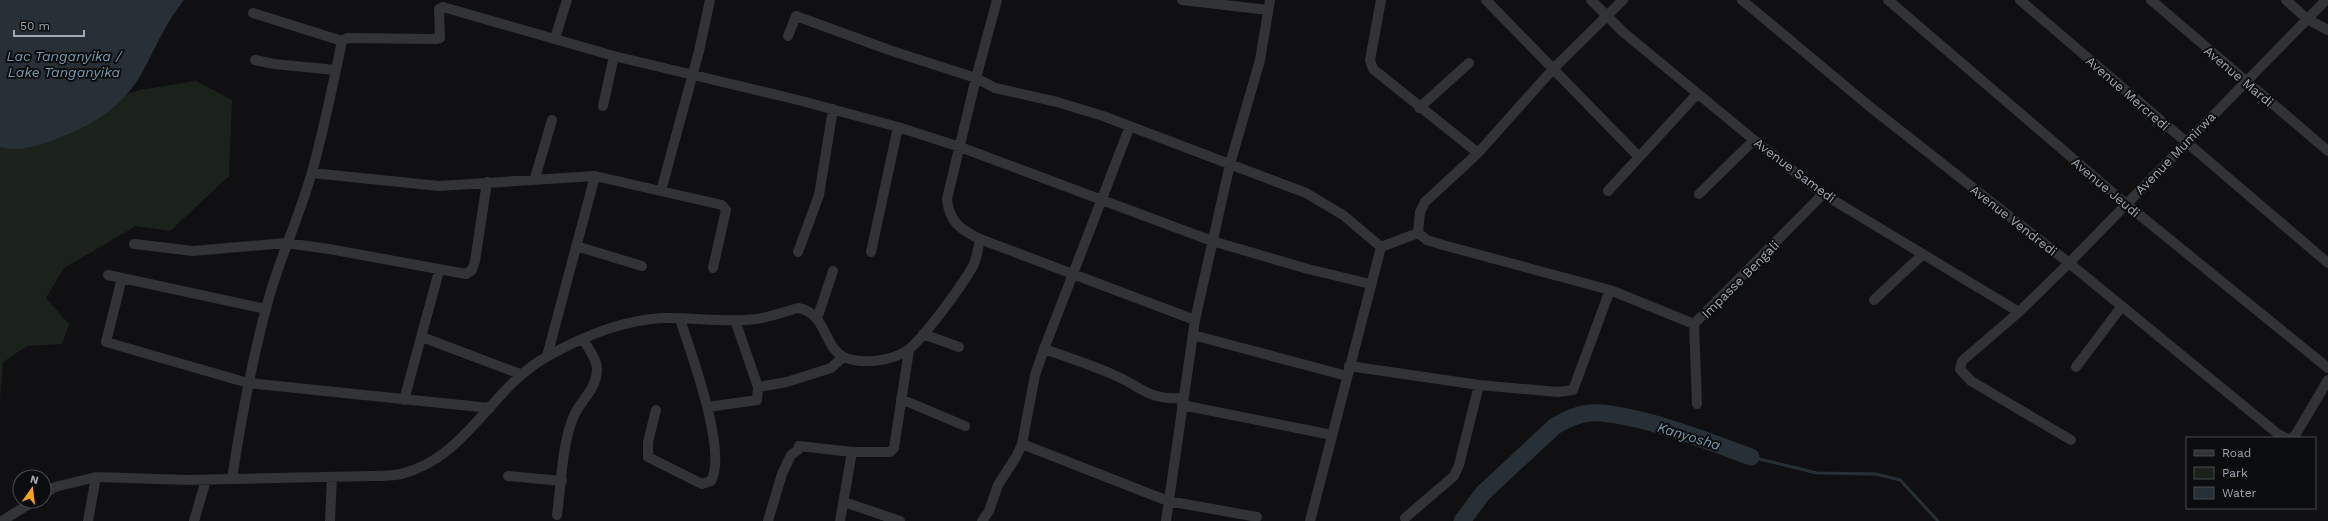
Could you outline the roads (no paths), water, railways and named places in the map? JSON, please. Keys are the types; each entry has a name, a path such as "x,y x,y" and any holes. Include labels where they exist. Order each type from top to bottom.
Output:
{"street":[{"path":"555,38 567,0"},
{"path":"661,191 710,0"},
{"path":"997,0 976,78 948,199 948,210 953,221 962,230 980,239 1195,320"},
{"path":"1182,0 1268,10"},
{"path":"1166,521 1182,401 1195,320 1230,164 1260,60 1270,0"},
{"path":"1381,0 1370,60 1377,74 1478,153"},
{"path":"1486,0 1554,68 1638,156"},
{"name":"Avenue Samedi","path":"1591,0 1606,17 1697,94 1823,194 2019,312"},
{"path":"1418,234 1420,212 1425,202 1478,153 1554,68 1623,0"},
{"name":"Avenue Vendredi","path":"1742,0 1868,106 2069,263 2278,434 2284,437"},
{"name":"Avenue Jeudi","path":"1888,0 2126,204 2328,368"},
{"name":"Avenue Mercredi","path":"2020,0 2328,264"},
{"name":"Avenue Mardi","path":"2151,0 2328,151"},
{"path":"2286,0 2307,19 2328,30"},
{"name":"Avenue Mumirwa","path":"2071,440 1962,374 1960,365 2019,312 2069,263 2326,0"},
{"path":"254,13 342,41 347,38 437,39 440,38 441,33 439,9 443,7 614,56 691,76 833,109 898,127 960,147 1101,201 1212,241 1308,269 1370,284"},
{"path":"788,36 796,16 892,51 976,78 995,88 1079,108 1130,126 1306,193 1343,215 1380,247"},
{"path":"232,480 248,383 266,309 286,243 312,173 342,41"},
{"path":"603,106 614,56"},
{"path":"255,60 274,64 336,70"},
{"path":"1419,108 1469,63"},
{"path":"1608,191 1638,156 1697,94"},
{"path":"798,252 819,195 833,109"},
{"path":"535,178 552,120"},
{"path":"982,521 989,511 998,485 1016,457 1022,444 1035,375 1071,274 1130,126"},
{"path":"871,252 898,127"},
{"path":"1699,194 1754,140"},
{"path":"312,173 439,186 535,178 595,176 661,191 726,207 713,268"},
{"path":"547,356 595,176"},
{"path":"134,244 193,251 286,243 329,248 439,271 466,274 472,270 488,182"},
{"name":"Impasse Bengali","path":"1698,404 1694,324 1823,194"},
{"path":"1380,247 1418,234"},
{"path":"1418,234 1427,240 1442,245 1610,290 1694,324"},
{"path":"52,489 96,477 232,480 400,474 421,467 439,458 455,446 520,374 547,356 583,339 643,320 735,320 773,316 798,308 804,309 817,319 833,345 843,357 876,360 893,358 909,350 923,334 970,271 976,259 980,239"},
{"path":"576,246 642,266"},
{"path":"1310,521 1380,247"},
{"path":"1874,300 1923,254"},
{"path":"404,400 439,271"},
{"path":"817,319 833,271"},
{"path":"108,274 266,309"},
{"path":"122,278 106,342 248,383 490,408"},
{"path":"1193,335 1348,371 1558,392 1573,390 1610,290"},
{"path":"2076,367 2122,306"},
{"path":"656,410 648,442 648,457 702,484 707,484 713,477 714,452 708,407 680,319"},
{"path":"708,407 757,400 758,387 735,320"},
{"path":"923,334 959,347"},
{"path":"422,337 520,374"},
{"path":"557,515 568,432 573,418 591,392 596,378 597,367 583,339"},
{"path":"1044,349 1116,376 1147,394 1332,435"},
{"path":"768,521 782,474 791,455 798,450 799,446 852,452 890,452 894,448 909,350"},
{"path":"758,387 787,382 831,368 843,357"},
{"path":"2293,437 2328,380"},
{"path":"1405,518 1454,476 1459,465 1479,385"},
{"path":"901,399 965,426"},
{"path":"1022,444 1168,501 1257,517"},
{"path":"840,521 852,452"},
{"path":"508,476 562,481"},
{"path":"88,521 96,477"},
{"path":"330,521 332,477"},
{"path":"194,521 206,480"},
{"path":"844,502 900,521"},
{"path":"2,521 21,509"}],"water":[{"name":"Lac Tanganyika / Lake Tanganyika","path":"0,0 184,0 167,26 143,71 126,95 117,104 94,121 69,134 36,146 15,149 0,147"}],"waterway":[{"name":"Kanyosha","path":"1462,521 1483,493 1555,426 1565,420 1583,414 1601,413 1638,419 1677,430 1751,457"},
{"name":"Kanyosha","path":"1751,457 1817,473 1876,474 1900,480 1938,521"}]}
